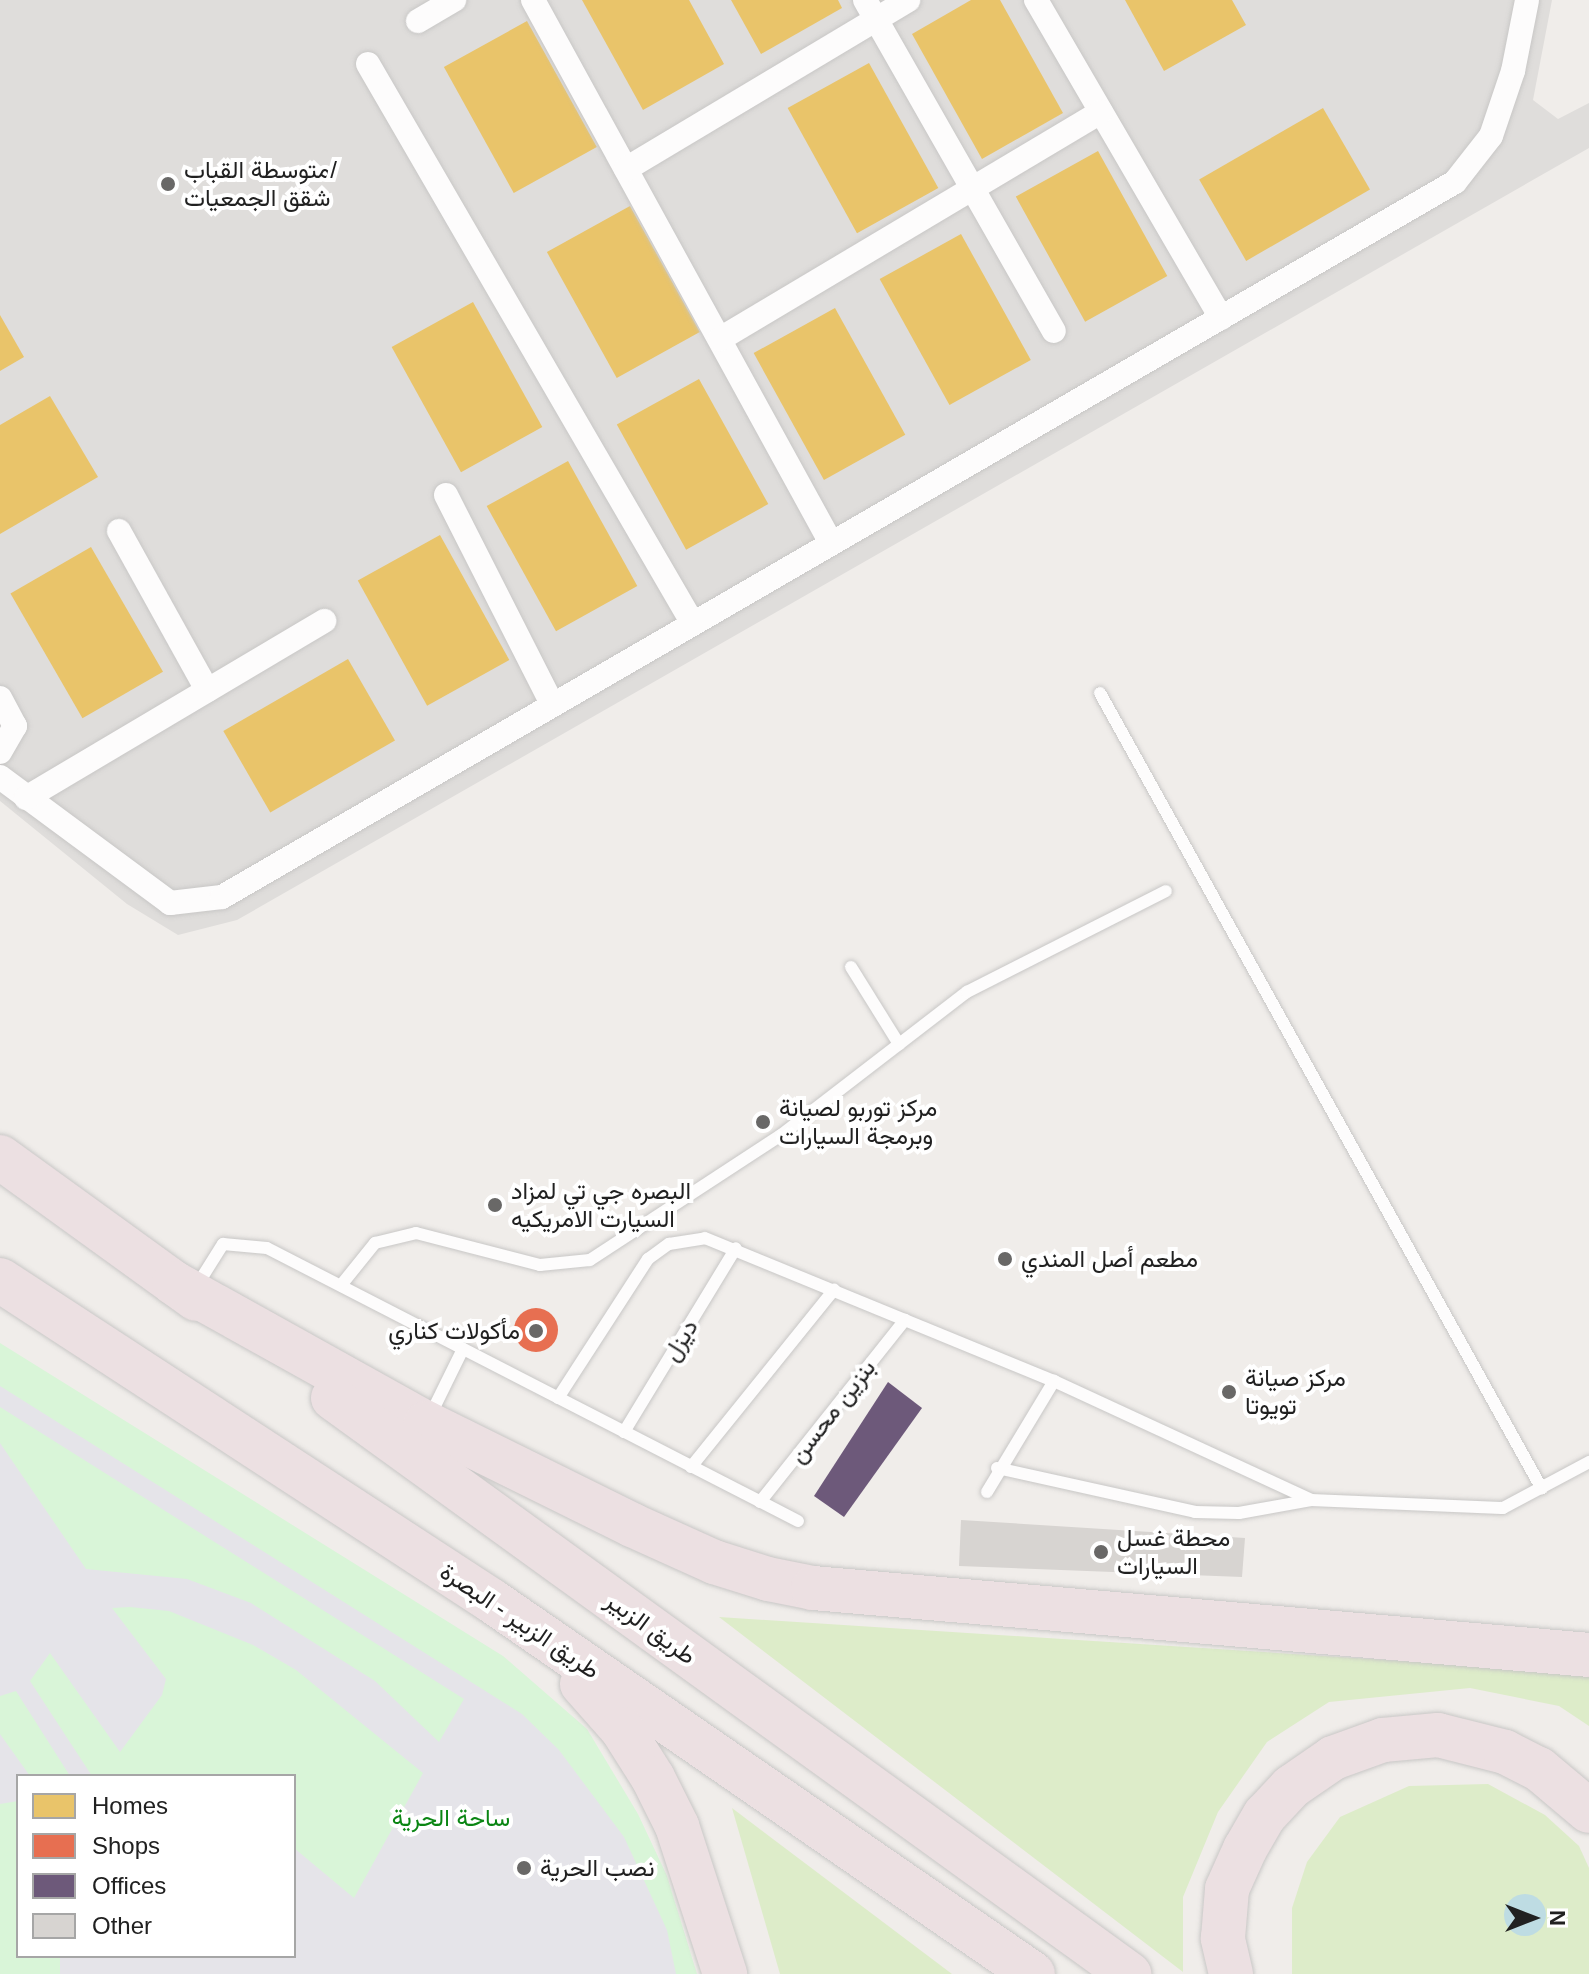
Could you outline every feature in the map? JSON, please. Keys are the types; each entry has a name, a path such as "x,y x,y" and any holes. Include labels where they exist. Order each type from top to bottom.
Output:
{"highway":[{"path":"0,1157 183,1288 426,1423 714,1562 813,1588 1589,1655"},
{"name":"طريق الزبير - البصرة","path":"0,1280 492,1601 1033,1974"},
{"name":"طريق الزبير","path":"183,1288 1129,1974"},
{"path":"492,1601 573,1675 622,1729 645,1765 677,1826 725,1974"},
{"path":"1231,1974 1223,1938 1227,1889 1245,1849 1265,1815 1291,1787 1333,1758 1383,1740 1438,1735 1505,1752 1539,1769 1589,1811"}],"street":[{"path":"418,21 454,0"},
{"path":"533,0 831,543"},
{"path":"626,169 870,10 908,0"},
{"path":"1036,0 1221,318"},
{"path":"0,777 170,903 205,903 1455,182 1491,136 1513,71 1527,0"},
{"path":"870,10 1054,331"},
{"path":"368,64 693,624"},
{"path":"720,339 1101,112"},
{"path":"446,495 552,704"},
{"path":"119,531 207,690"},
{"path":"26,798 324,621"},
{"path":"0,698 15,726 0,752"}],"lane":[{"path":"1100,693 1542,1489"},
{"path":"342,1284 375,1243 416,1233 540,1265 590,1260 770,1143 967,992 1166,891"},
{"path":"851,967 899,1044"},
{"path":"558,1398 658,1250 693,1238 736,1248 1054,1381 1311,1500"},
{"path":"183,1288 223,1244 239,1243 267,1248 798,1521"},
{"name":"ديزل","path":"624,1432 736,1248"},
{"path":"691,1467 834,1290"},
{"name":"بنزين محسن","path":"760,1502 905,1320"},
{"path":"426,1423 463,1349"},
{"path":"987,1492 997,1468 1054,1381"},
{"path":"997,1468 1195,1512 1239,1513 1311,1500 1503,1508 1589,1462"}],"shaded area":[{"path":"0,0 1552,0 1533,100 1558,119 1589,103 1589,148 237,920 178,935 127,904 0,801"},
{"path":"0,1386 522,1714 559,1750 624,1837 667,1930 676,1974 60,1974 60,1958 296,1958 296,1850 354,1898 423,1773 296,1670 253,1645 169,1611 130,1607 112,1608 166,1679 162,1695 120,1752 50,1653 30,1681 91,1774 69,1774 16,1691 0,1696 0,1443 86,1569 187,1579 251,1603 375,1681 439,1742 464,1699 0,1407"},
{"path":"0,1734 29,1774 16,1774 16,1801 0,1804"}],"green space":[{"name":"ساحة الحرية","path":"0,1343 503,1656 587,1729 638,1814 667,1876 697,1974 0,1974"},
{"path":"719,1617 1589,1673 1589,1726 1559,1706 1470,1688 1329,1702 1267,1742 1218,1812 1183,1897 1183,1972"},
{"path":"1488,1784 1545,1815 1579,1846 1589,1868 1589,1974 1292,1974 1292,1908 1307,1862 1340,1817 1409,1786"},
{"path":"732,1808 952,1974 780,1974"}],"water":[{"path":"1525,1894 1540,1900 1546,1915 1540,1930 1525,1936 1510,1930 1504,1915 1510,1900"}],"building: Homes":[{"path":"582,0 689,0 724,64 643,110"},
{"path":"731,0 838,0 842,8 761,54"},
{"path":"971,0 1000,0 1063,113 982,159 912,34"},
{"path":"1125,0 1232,0 1246,25 1164,71"},
{"path":"527,21 597,147 514,193 444,67"},
{"path":"869,63 938,188 857,233 788,108"},
{"path":"1323,108 1370,189 1246,261 1199,180"},
{"path":"1098,151 1167,276 1085,322 1016,197"},
{"path":"630,206 700,332 617,378 547,252"},
{"path":"961,234 1031,360 949,405 880,279"},
{"path":"473,302 542,427 461,472 392,347"},
{"path":"835,308 905,435 824,480 754,353"},
{"path":"0,315 24,357 0,371"},
{"path":"699,379 768,504 686,550 617,425"},
{"path":"50,396 98,477 0,534 0,425"},
{"path":"568,461 637,586 556,631 487,506"},
{"path":"440,535 509,660 427,706 358,581"},
{"path":"91,547 163,672 82,718 10,594"},
{"path":"348,659 395,740 270,812 223,731"}],"building: Shops":[{"name":"مأكولات كناري","path":"536,1308 552,1314 558,1330 552,1346 536,1352 520,1346 514,1330 520,1314"}],"building: Offices":[{"path":"888,1382 922,1408 844,1517 814,1496"}],"building: Other":[{"name":"محطة غسل السيارات","path":"961,1520 1245,1538 1242,1577 959,1566"}],"place":[{"name":"متوسطة القباب/ شقق الجمعيات","path":"168,184"},
{"name":"مركز توربو لصيانة وبرمجة السيارات","path":"763,1122"},
{"name":"البصره جي تي لمزاد السيارت الامريكيه","path":"495,1205"},
{"name":"مطعم أصل المندي","path":"1005,1259"},
{"name":"مأكولات كناري","path":"536,1331"},
{"name":"مركز صيانة تويوتا","path":"1229,1392"},
{"name":"محطة غسل السيارات","path":"1101,1552"},
{"name":"نصب الحرية","path":"524,1868"}]}
